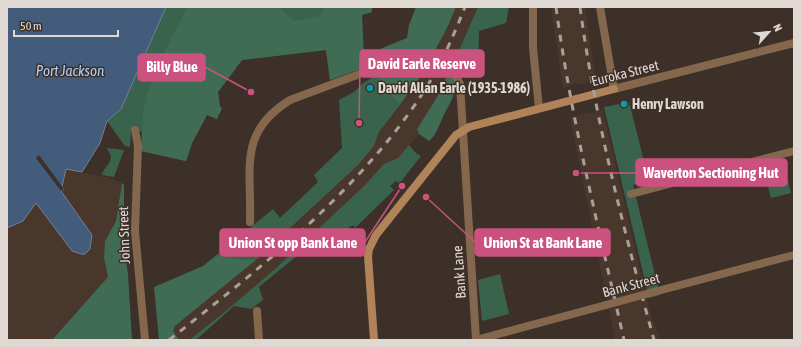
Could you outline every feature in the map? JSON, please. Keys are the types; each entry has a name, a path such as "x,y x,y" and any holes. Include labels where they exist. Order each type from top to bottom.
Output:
{"street":[{"path":"533,7 533,48 539,108"},
{"path":"600,7 614,89"},
{"name":"Euroka Street","path":"463,130 469,127 539,108 794,43"},
{"name":"Bank Lane","path":"250,222 249,162 251,148 258,131 266,118 290,100 381,66 421,54 426,55 449,68 459,80 460,84 476,340"},
{"name":"John Street","path":"135,130 138,146 135,231 145,340"},
{"path":"374,340 368,270 370,249 376,235 413,191 449,142 463,130"},
{"path":"631,194 794,151"},
{"name":"Bank Street","path":"476,340 794,255"},
{"path":"257,311 259,340"}],"shaded area":[{"path":"456,7 478,7 452,66 433,54"},
{"path":"551,7 585,7 596,81 583,84 575,83 563,88"},
{"path":"428,66 434,66 442,70 446,78 439,94 417,129 419,134 398,158 384,164 364,186 275,269 221,315 189,340 179,340 172,331 175,326 266,252 357,166 374,146 379,132 407,97"},
{"path":"603,110 650,312 660,340 615,340 570,117"},
{"path":"66,169 113,179 122,183 116,221 105,241 104,258 109,277 52,340 7,340 7,228 23,221 36,203 72,251 88,252 92,245 92,235 61,191"}],"green space":[{"path":"166,7 372,7 372,12 362,15 363,56 407,38 412,50 330,80 326,50 242,60 218,92 220,107 222,108 217,119 207,115 192,143 186,161 141,151 142,132 131,129 130,147 125,146 107,121 121,109"},
{"path":"188,7 279,7 294,21 319,16 325,7 372,7 372,12 362,15 364,56 407,38 409,25 416,7 456,7 433,54 412,50 330,80 326,50 242,60 218,92 220,107 222,108 217,119 207,115 192,143 186,161 141,151 143,115 150,87 174,32"},
{"path":"478,7 509,7 506,23 479,31 478,68 469,69 469,72 452,66"},
{"path":"416,60 429,61 442,67 452,76 455,88 452,99 435,133 429,141 419,134 417,129 439,94 446,78 443,73 437,67 428,66 400,105 380,86 377,75"},
{"path":"377,75 380,86 400,105 379,132 374,146 357,166 256,260 246,260 218,254 273,209 280,218 318,182 314,175 342,148 339,100 354,92 363,83"},
{"path":"629,102 649,181 633,185 660,295 649,298 604,107"},
{"path":"409,145 421,156 399,184 396,181 390,186 394,190 355,228 354,225 349,227 349,244 327,231 259,287 263,300 251,309 234,306 196,340 189,340 275,269 364,186 384,164 398,158"},
{"path":"106,148 124,150 114,177 102,175 111,159 111,156"},
{"path":"782,157 791,193 771,198 762,163"},
{"path":"122,183 124,185 124,248 128,274 132,340 52,340 108,277 104,258 105,241 116,221"},
{"path":"218,254 246,260 256,260 175,326 173,331 179,340 159,340 154,287 203,266"},
{"path":"500,274 509,314 482,321 478,280"}],"water":[{"name":"Port Jackson","path":"7,7 166,7 121,109 107,121 100,143 82,172 66,169 62,187 64,189 61,191 92,235 90,249 85,254 72,251 36,203 23,221 7,228"}],"pier":[{"path":"39,155 64,189 61,191 36,158"}],"railway":[{"path":"169,340 281,249 351,182 383,146 412,108 438,68 465,7"},
{"path":"556,7 569,91 595,215 624,340"},
{"path":"580,7 586,49 611,175 654,340"}],"place":[{"name":"David Allan Earle (1935-1986)","path":"370,88"},
{"name":"Billy Blue","path":"251,92"},
{"name":"Henry Lawson","path":"624,104"},
{"name":"David Earle Reserve","path":"359,123"},
{"name":"Waverton Sectioning Hut","path":"576,173"},
{"name":"Union St opp Bank Lane","path":"402,186"},
{"name":"Union St at Bank Lane","path":"426,197"}]}
